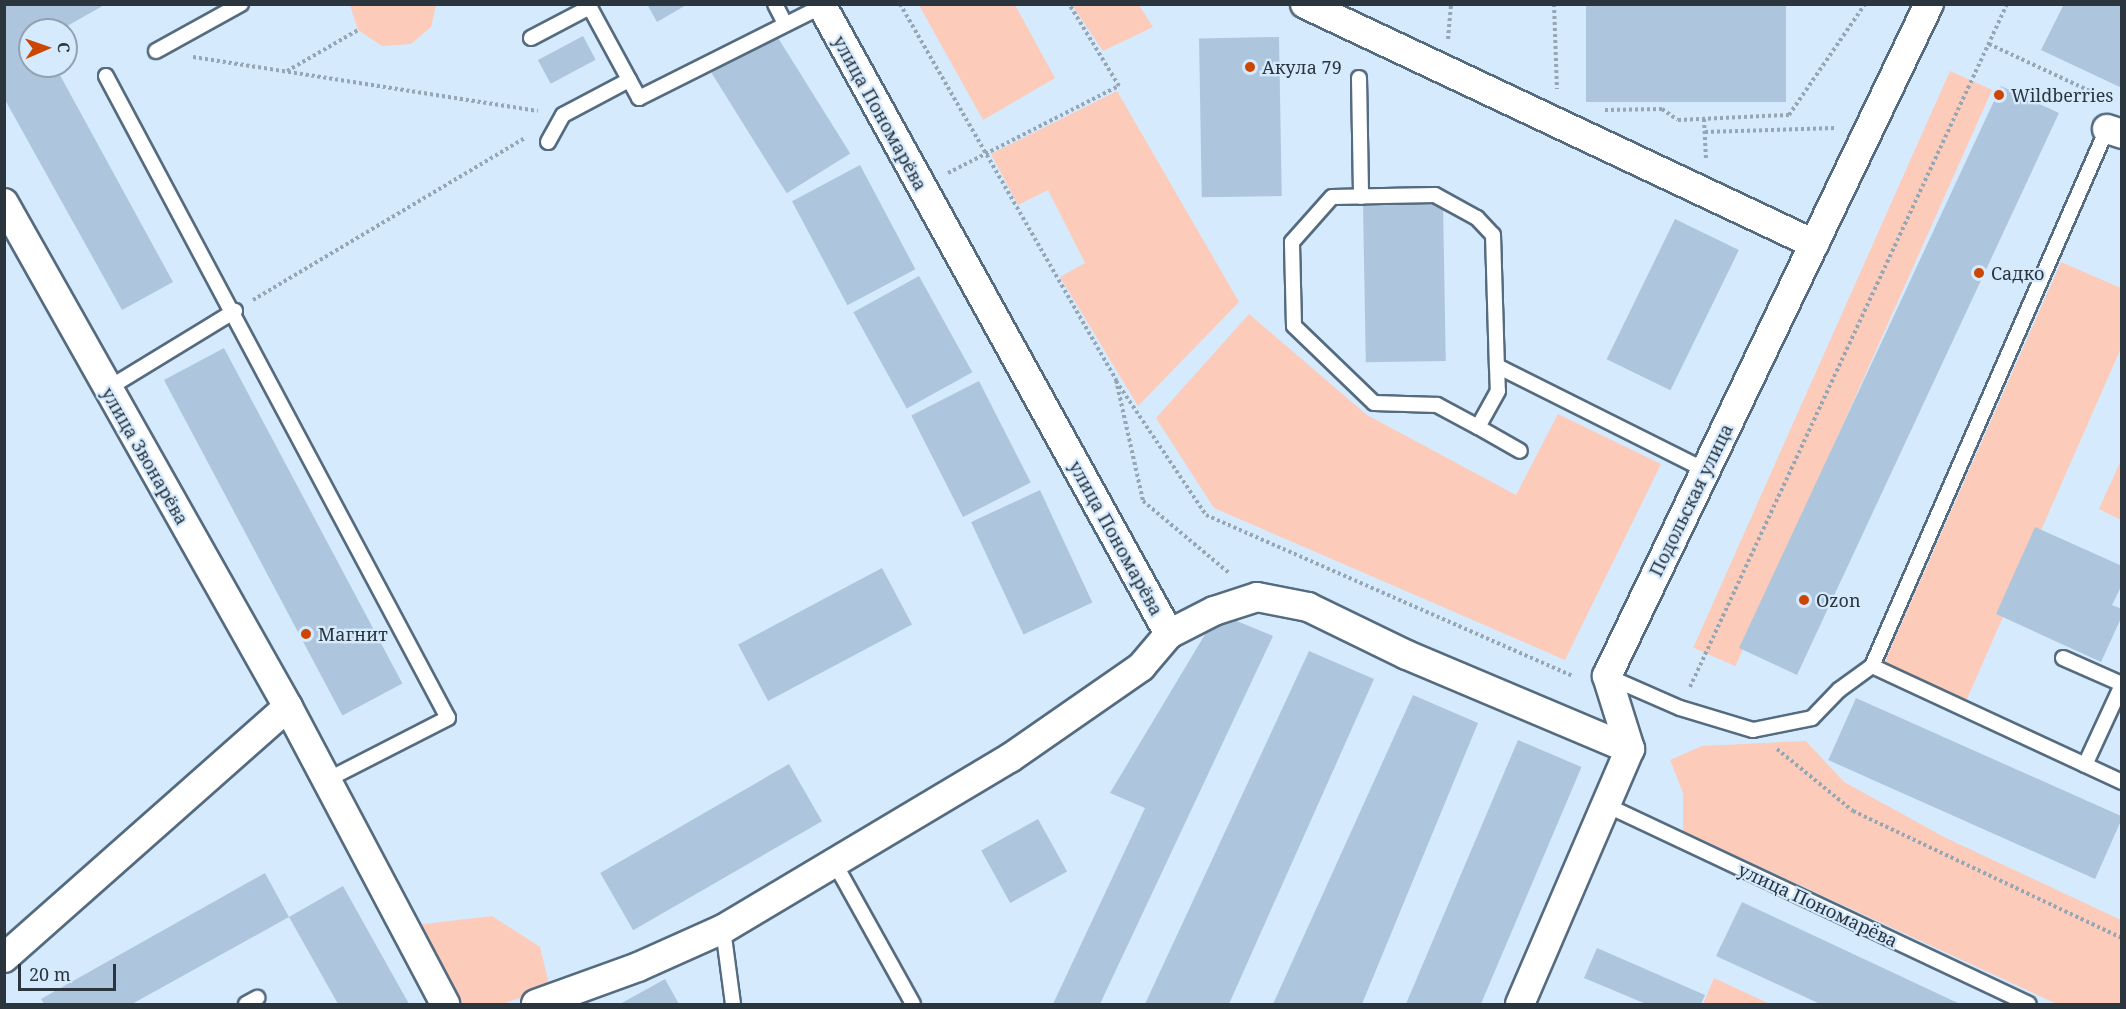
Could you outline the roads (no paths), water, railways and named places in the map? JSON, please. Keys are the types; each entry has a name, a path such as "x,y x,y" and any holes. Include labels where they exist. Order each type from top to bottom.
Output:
{"street":[{"path":"1305,4 1814,244"},
{"name":"Подольская улица","path":"1607,676 1929,4"},
{"name":"улица Пономарёва","path":"821,6 1169,634 1214,611 1257,597 1308,607 1407,655 1630,748"},
{"name":"улица Звонарёва","path":"4,202 107,389 288,707 445,1005"},
{"path":"536,1005 638,967 723,929 1010,758 1141,668 1169,634"},
{"path":"1520,1005 1630,748 1607,676"},
{"path":"4,958 288,707"}],"lane":[{"path":"156,51 241,4"},
{"path":"775,4 785,24"},
{"path":"531,38 589,6 639,98 821,6"},
{"path":"106,76 235,311 448,718 325,781"},
{"path":"1359,78 1361,197"},
{"path":"548,141 564,115 629,80"},
{"path":"1607,676 1680,708 1753,730 1812,718 1839,690 1872,666 2114,132"},
{"path":"1478,427 1498,391 1495,249 1487,225 1436,195 1332,197 1292,242 1294,326 1374,403 1437,405 1520,451"},
{"path":"107,389 235,311"},
{"path":"1497,366 1705,470"},
{"path":"2063,658 2121,684 2085,765"},
{"path":"1872,666 2121,782"},
{"name":"улица Пономарёва","path":"1606,805 2029,1005"},
{"path":"834,862 913,1005"},
{"path":"723,929 733,1005"}],"place":[{"name":"Акула 79","path":"1250,67"},
{"name":"Wildberries","path":"1999,95"},
{"name":"Садко","path":"1979,273"},
{"name":"Ozon","path":"1804,600"},
{"name":"Магнит","path":"306,634"}]}
